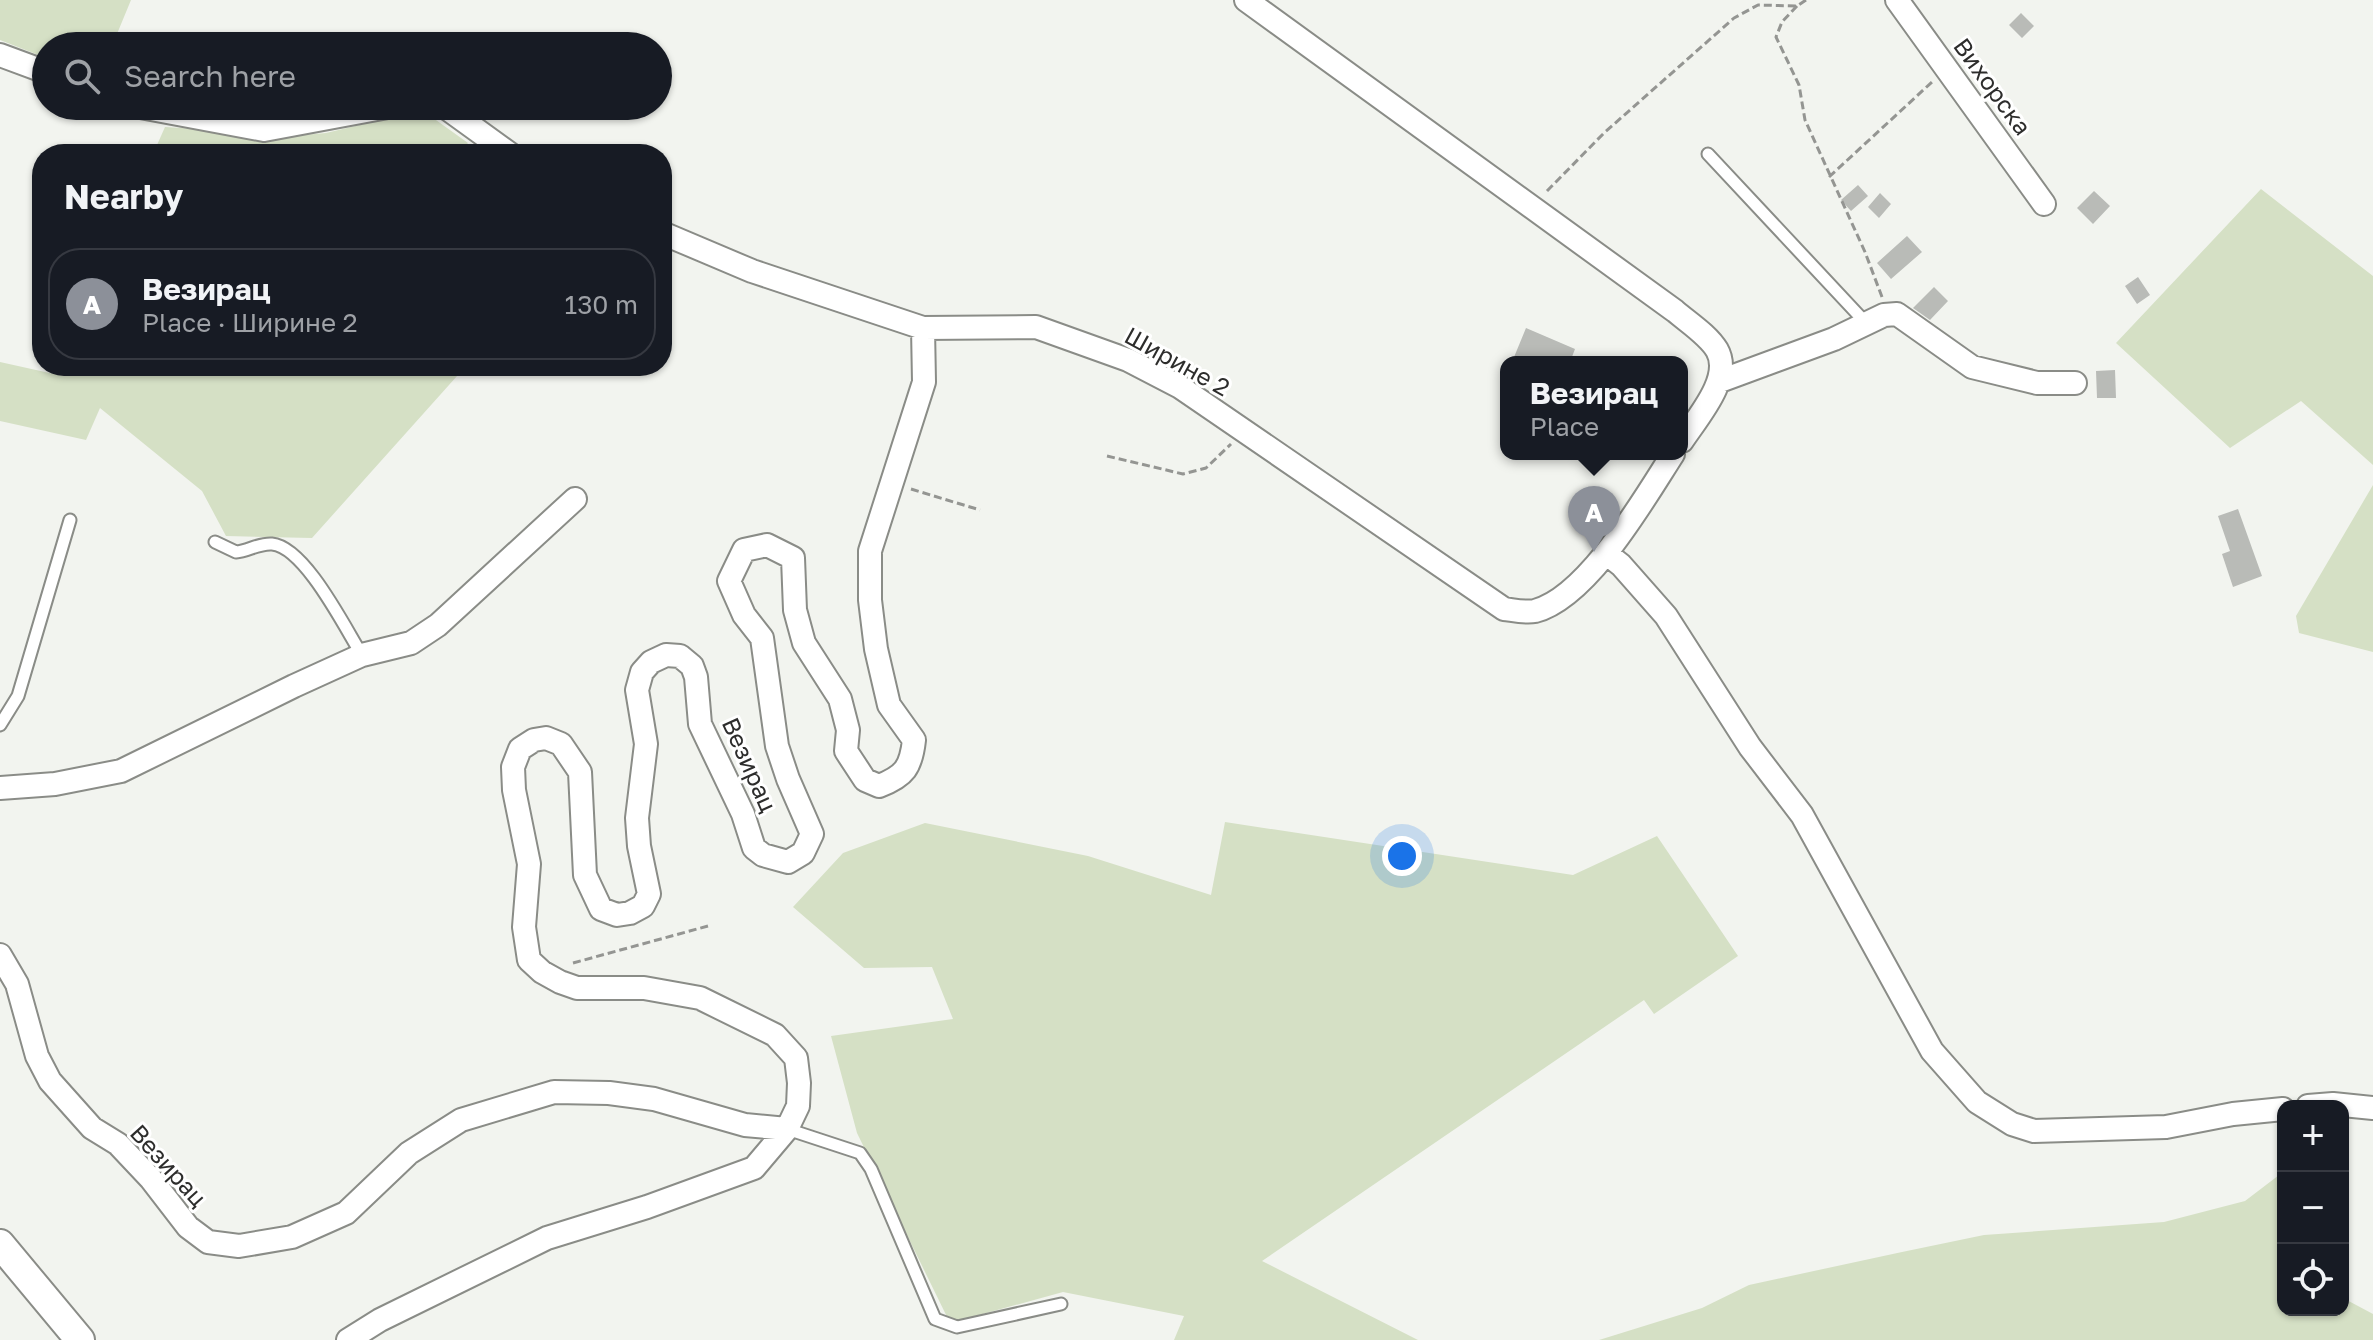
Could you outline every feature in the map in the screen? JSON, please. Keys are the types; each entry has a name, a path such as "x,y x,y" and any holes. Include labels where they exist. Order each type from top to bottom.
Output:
{"street":[{"path":"1246,0 1675,311 1705,336 1719,352 1720,381 1688,432"},
{"name":"Вихорска","path":"1897,0 2044,204"},
{"path":"0,55 32,67"},
{"path":"210,120 264,130 318,120"},
{"path":"463,120 496,144"},
{"name":"Ширине 2","path":"672,237 752,271 923,328 1036,327 1128,360 1180,387 1504,609 1532,612 1554,603 1607,554 1669,460"},
{"path":"1720,381 1834,339 1875,319 1897,314 1972,367 2037,383 2075,383"},
{"name":"Везирац","path":"542,972 529,960 524,927 529,864 514,790 513,767 520,749 534,740 546,738 561,744 580,772 585,875 594,897 601,909 617,915 643,906 649,894 637,818 646,744 637,690 642,672 651,662 666,655 680,656 692,666 696,677 700,724 743,814 754,848 763,855 788,862 803,853 812,834 777,746 762,638 744,615 729,581 744,550 767,545 793,558 795,610 804,643 840,699 848,730 846,751 865,780 879,786 894,780 911,764 914,740 889,705 876,649 870,600 870,551 924,382 923,328"},
{"path":"0,788 55,784 121,771 362,655 411,643 438,625 575,499"},
{"path":"1607,554 1621,565 1666,616 1750,747 1802,815 1932,1051 1977,1102 2012,1124 2034,1131 2166,1127 2233,1114 2277,1110"},
{"name":"Везирац","path":"0,955 17,984 37,1056 50,1081 92,1128 118,1144 151,1179 188,1227 208,1242 239,1246 292,1237 346,1213 409,1153 461,1120 554,1092 609,1093 654,1099 745,1125 787,1129"},
{"path":"348,1340 380,1320 547,1238 647,1207 754,1168 787,1129 798,1106 796,1058 775,1035 700,998 644,988 577,988 542,972"},
{"path":"2349,1106 2373,1108"},
{"path":"0,1244 80,1340"}],"lane":[{"path":"1708,154 1875,319"},
{"path":"0,725 18,696 70,520"},
{"path":"215,542 236,552 262,544 277,544 292,554 308,569 362,655"},
{"path":"787,1129 860,1153 871,1169 935,1319 957,1327 1061,1304"}],"path":[{"path":"1806,0 1782,22 1776,37 1799,85 1805,120 1881,289 1875,319"},
{"path":"1532,207 1604,133 1734,18 1762,6 1797,6"},
{"path":"1829,177 1947,68"},
{"path":"1107,456 1183,474 1206,468 1244,430"},
{"path":"892,483 980,510"},
{"path":"542,972 708,926"}],"green space":[{"path":"0,0 131,0 118,32 32,32 32,53 0,40"},
{"path":"380,120 436,120 468,143 157,144 165,127 231,131 269,138 326,133"},
{"path":"2261,189 2373,276 2373,465 2301,401 2230,448 2116,343"},
{"path":"0,362 32,369 32,376 457,376 312,538 226,536 202,491 100,408 86,440 0,421"},
{"path":"2373,485 2373,652 2299,633 2296,616"},
{"path":"1225,822 1573,875 1657,836 1738,956 1654,1014 1644,1000 1262,1261 1418,1340 1174,1340 1184,1316 1063,1292 950,1323 857,1133 831,1036 953,1019 932,967 864,968 793,907 843,853 925,823 1088,856 1211,895"},
{"path":"2277,1177 2277,1316 2349,1316 2349,1301 2373,1314 2373,1340 1599,1340 1702,1308 1749,1285 1902,1252 1984,1235 2164,1222 2245,1201"}],"building":[{"path":"2021,13 2034,26 2022,38 2009,25"},
{"path":"1858,185 1868,196 1851,211 1841,200"},
{"path":"2094,191 2110,206 2093,224 2077,208"},
{"path":"1880,193 1891,204 1879,218 1868,207"},
{"path":"1907,236 1922,252 1891,279 1877,263"},
{"path":"2138,277 2150,295 2137,304 2125,286"},
{"path":"1934,287 1948,301 1930,320 1913,308"},
{"path":"1526,328 1575,349 1572,356 1514,356"},
{"path":"2115,370 2116,398 2097,398 2096,371"},
{"path":"2238,509 2262,576 2233,587 2222,554 2230,551 2218,516"}],"place":[{"name":"Везирац","path":"1594,552"}]}
